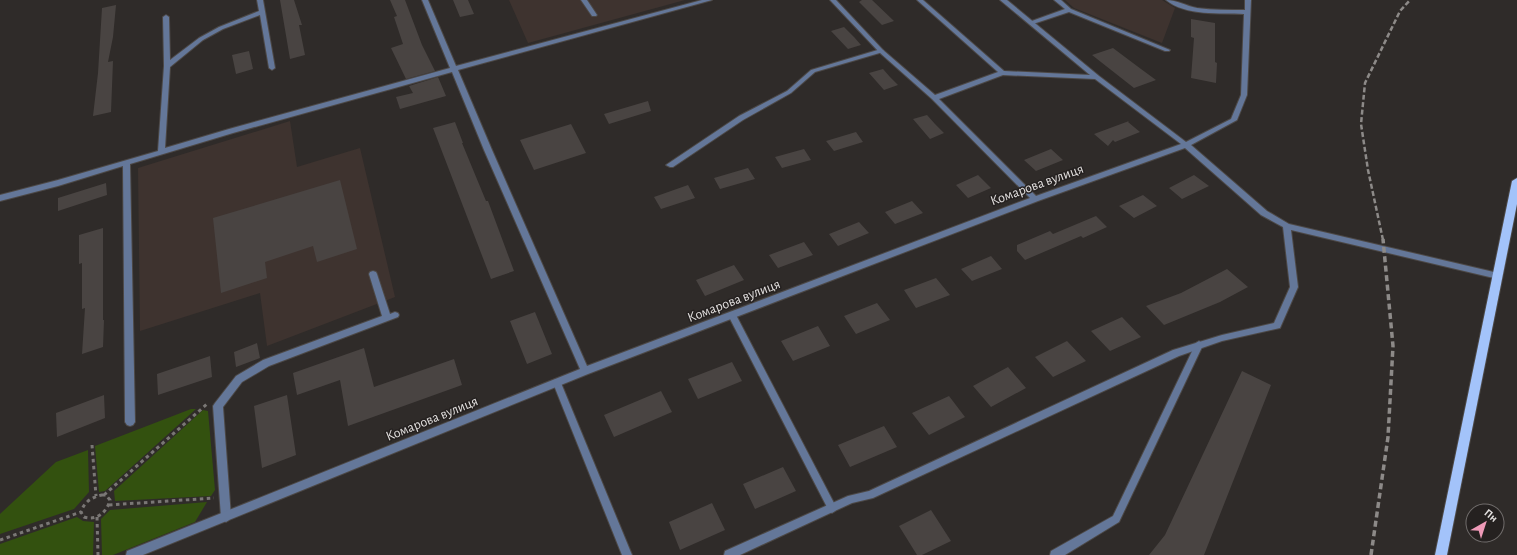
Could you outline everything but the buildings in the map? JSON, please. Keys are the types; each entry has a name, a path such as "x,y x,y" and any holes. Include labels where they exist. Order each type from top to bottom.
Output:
{"main road":[{"path":"1442,555 1517,181"}],"street":[{"path":"260,0 272,68"},
{"path":"425,0 453,68 585,371"},
{"path":"584,0 594,15"},
{"path":"0,198 47,187 161,151 453,68 708,0"},
{"path":"833,0 880,51 934,98 1035,199"},
{"path":"920,0 1002,73"},
{"path":"1002,0 1097,77 1186,145 1264,213 1287,226 1498,276"},
{"path":"1057,0 1069,10 1167,50"},
{"path":"1169,0 1178,6 1202,10 1248,12"},
{"name":"Комарова вулиця","path":"131,555 585,371 1035,199 1186,145 1234,120 1244,96 1248,0"},
{"path":"1031,23 1069,10"},
{"path":"167,66 201,39 221,28 262,12"},
{"path":"161,151 167,66 166,17"},
{"path":"670,165 741,118 789,92 813,71 880,51"},
{"path":"934,98 1002,73 1097,77"},
{"path":"126,162 130,422"},
{"path":"729,555 851,499 870,495 1176,354 1222,338 1277,326 1294,287 1287,226"},
{"path":"226,517 218,406 239,379 266,363 391,317 373,274"},
{"path":"732,315 832,508"},
{"path":"1055,555 1116,519 1199,345"},
{"path":"557,383 627,555"}],"path":[{"path":"104,495 110,500 109,505 104,512 97,517 87,519 84,518 81,512 84,504 96,496 104,495 209,402"},
{"path":"92,445 96,496"},
{"path":"109,505 217,498"},
{"path":"0,540 81,512"},
{"path":"97,517 98,555"}],"shaded area":[{"path":"509,0 685,0 528,43"},
{"path":"1065,0 1162,0 1175,8 1162,43 1074,8"},
{"path":"290,121 297,167 360,148 395,297 267,346 260,293 140,331 138,168"}],"green space":[{"path":"191,409 196,409 105,491 99,492 95,446"},
{"path":"203,410 208,411 215,490 211,496 115,501 114,491"},
{"path":"88,450 89,492 74,509 0,534 0,514 56,462"},
{"path":"207,502 195,522 113,555 102,555 101,519 110,510"},
{"path":"77,517 83,521 94,522 93,555 0,555 0,544"}],"railway":[{"path":"1383,240 1368,170 1361,124 1365,83 1400,11 1410,0"},
{"path":"1371,555 1388,437 1393,346 1383,239"}]}
